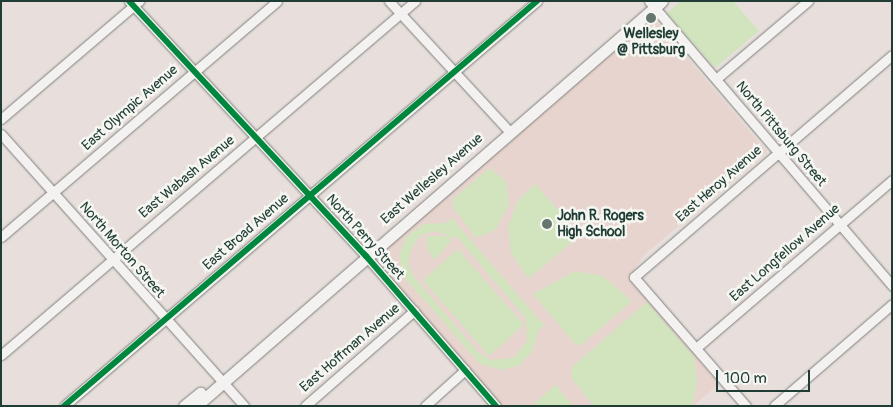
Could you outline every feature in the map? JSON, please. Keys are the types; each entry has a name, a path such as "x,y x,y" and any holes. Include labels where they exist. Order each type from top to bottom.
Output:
{"main road":[{"name":"East Wellesley Avenue","path":"184,406 221,380 510,132 655,4"},
{"name":"East Wellesley Avenue","path":"196,406 221,380"}],"street":[{"name":"East Olympic Avenue","path":"1,237 277,1"},
{"path":"389,1 510,132"},
{"name":"East Wabash Avenue","path":"1,355 415,1"},
{"name":"East Broad Avenue","path":"64,406 537,1"},
{"path":"716,79 808,1"},
{"name":"North Perry Street","path":"134,3 194,71 366,256 496,406"},
{"path":"1,119 134,3"},
{"name":"North Pittsburg Street","path":"655,4 716,79 892,286"},
{"name":"East Heroy Avenue","path":"696,348 634,277 892,55"},
{"name":"North Morton Street","path":"1,134 244,406"},
{"name":"East Longfellow Avenue","path":"696,348 892,180"},
{"path":"774,406 892,304"},
{"name":"East Hoffman Avenue","path":"305,406 414,311"},
{"path":"696,348 746,406"},
{"path":"425,406 465,370"}],"shaded area":[{"name":"John R. Rogers High School","path":"651,20 656,21 767,152 644,255 632,273 633,284 719,384 693,406 501,406 375,257"}],"green space":[{"path":"681,1 733,1 759,31 715,68 667,13"},
{"path":"489,168 506,181 509,205 495,230 476,238 453,207 453,199"},
{"path":"535,184 572,225 571,243 528,279 511,252 508,227 517,202"},
{"path":"452,218 544,325 538,331 533,350 520,365 502,370 480,364 403,276 399,256 407,236 424,224 446,223","holes":["436,231 459,239 526,319 527,341 513,358 491,360 478,352 415,278 408,264 411,249 421,235"]},
{"path":"426,236 450,236 451,241 435,260 427,249"},
{"path":"458,249 524,325 489,356 423,280"},
{"path":"575,271 603,276 632,301 581,345 575,344 533,294"},
{"path":"647,302 694,357 697,382 692,406 594,406 572,379 572,367"},
{"path":"555,385 573,406 532,406"}],"cycle path":[{"path":"129,1 366,256 496,406"},
{"path":"64,406 537,1"}],"place":[{"name":"Wellesley @ Pittsburg","path":"651,18"},
{"name":"John R. Rogers High School","path":"547,224"}]}
